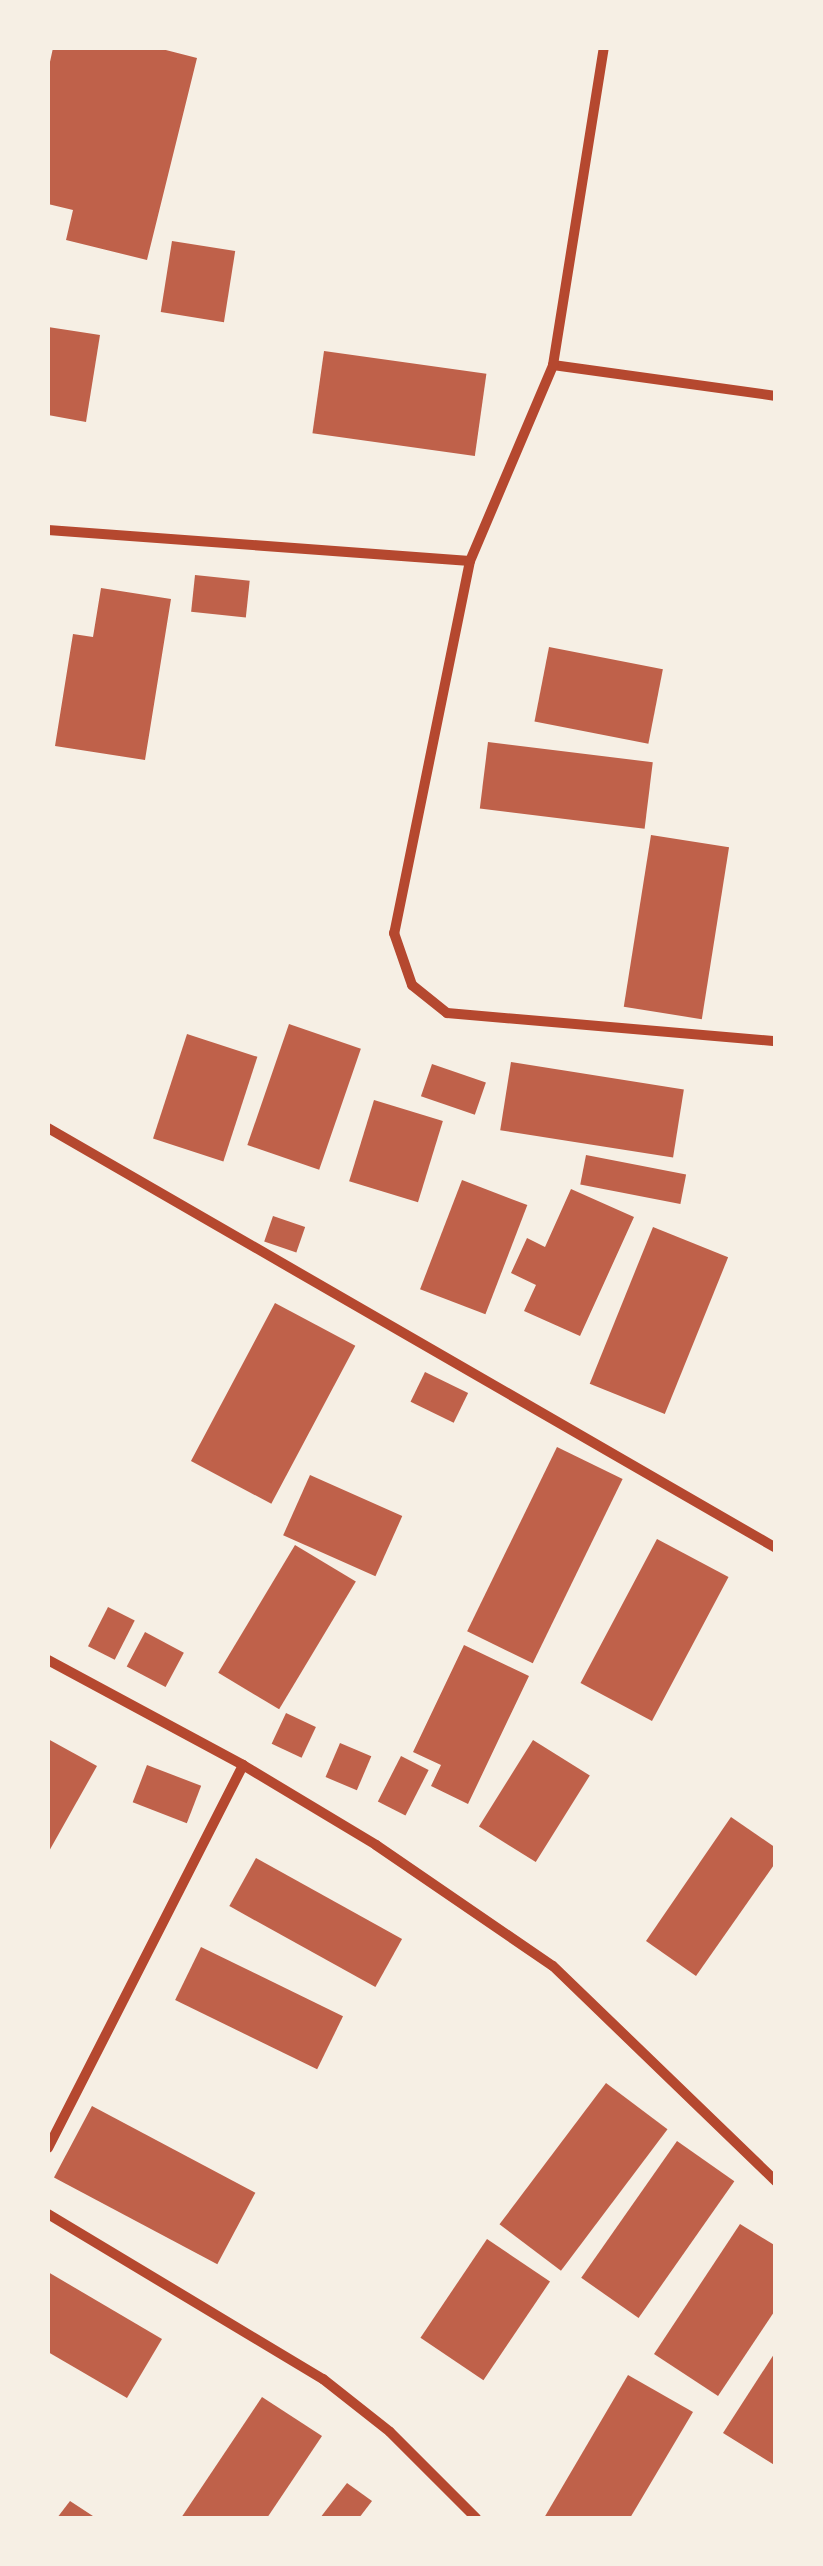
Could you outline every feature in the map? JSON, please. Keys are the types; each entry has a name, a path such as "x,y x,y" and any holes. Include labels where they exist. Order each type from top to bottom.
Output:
{"street":[{"path":"604,48 553,366 470,560 394,933 412,985 447,1013 776,1040"},
{"path":"553,366 776,396"},
{"path":"48,530 470,560"},
{"path":"48,1128 776,1548"},
{"path":"48,1660 243,1765 376,1845 553,1966 776,2181"},
{"path":"48,2148 243,1765"},
{"path":"48,2214 324,2379 390,2432 476,2518"}],"building":[{"path":"53,48 158,48 197,58 147,260 66,240 73,210 48,204 48,71"},
{"path":"172,241 235,251 224,322 161,312"},
{"path":"48,327 100,335 86,422 48,415"},
{"path":"324,351 486,374 475,456 312,433"},
{"path":"195,575 250,581 246,618 191,612"},
{"path":"101,588 171,599 145,760 55,746 73,634 93,637"},
{"path":"549,647 663,669 648,744 534,722"},
{"path":"488,742 653,762 645,829 480,809"},
{"path":"651,835 729,847 702,1019 624,1007"},
{"path":"289,1024 361,1049 319,1170 247,1145"},
{"path":"187,1034 257,1057 223,1161 153,1139"},
{"path":"511,1062 684,1089 673,1158 500,1130"},
{"path":"432,1064 486,1083 475,1115 421,1096"},
{"path":"374,1100 443,1121 418,1202 349,1181"},
{"path":"586,1155 686,1174 680,1204 580,1184"},
{"path":"462,1180 527,1205 485,1314 420,1289"},
{"path":"571,1189 634,1217 580,1336 524,1311 536,1285 511,1273 527,1238 545,1247"},
{"path":"273,1216 305,1227 296,1253 264,1242"},
{"path":"653,1227 728,1257 665,1414 590,1384"},
{"path":"275,1303 355,1346 271,1504 191,1461"},
{"path":"425,1372 468,1393 454,1423 411,1402"},
{"path":"557,1447 623,1479 533,1663 467,1631"},
{"path":"310,1475 402,1516 375,1576 283,1535"},
{"path":"657,1539 729,1577 652,1721 580,1683"},
{"path":"295,1545 356,1582 279,1709 218,1673"},
{"path":"108,1607 135,1621 115,1660 88,1646"},
{"path":"145,1632 184,1653 166,1687 127,1666"},
{"path":"464,1645 529,1676 468,1804 431,1786 441,1765 413,1752"},
{"path":"286,1713 316,1727 302,1758 272,1744"},
{"path":"48,1739 97,1766 48,1853"},
{"path":"533,1740 590,1776 536,1862 479,1827"},
{"path":"340,1743 371,1756 357,1790 326,1777"},
{"path":"401,1756 429,1770 405,1816 378,1801"},
{"path":"147,1765 201,1786 187,1823 133,1802"},
{"path":"731,1817 776,1848 776,1862 696,1976 646,1941"},
{"path":"256,1858 402,1939 375,1987 229,1906"},
{"path":"201,1947 343,2016 317,2069 175,2000"},
{"path":"606,2083 667,2129 561,2271 499,2224"},
{"path":"92,2106 255,2193 217,2264 54,2178"},
{"path":"677,2141 734,2181 639,2318 581,2278"},
{"path":"740,2224 776,2246 776,2309 718,2396 654,2354"},
{"path":"487,2239 550,2281 483,2380 420,2338"},
{"path":"48,2272 162,2339 127,2398 48,2352"},
{"path":"776,2351 776,2466 723,2433"},
{"path":"628,2375 693,2412 630,2518 544,2518"},
{"path":"262,2397 322,2436 267,2518 181,2518"},
{"path":"347,2483 372,2501 359,2518 320,2518"},
{"path":"70,2501 96,2518 57,2518"}]}
